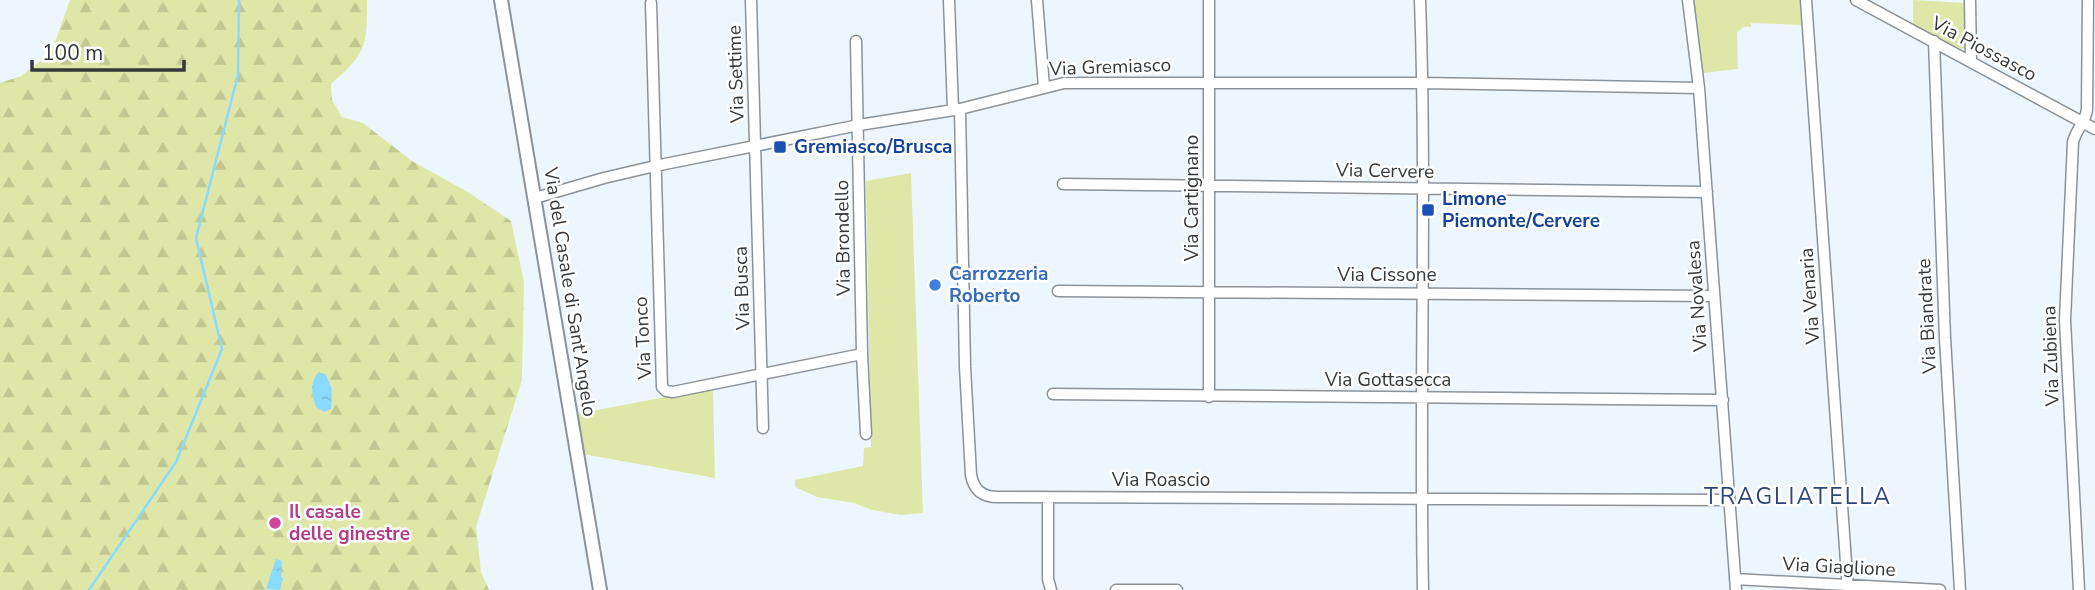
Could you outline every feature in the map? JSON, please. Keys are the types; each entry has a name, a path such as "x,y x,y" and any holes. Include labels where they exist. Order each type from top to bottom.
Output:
{"main road":[{"name":"Via del Casale di Sant'Angelo","path":"501,0 600,590"}],"street":[{"name":"Via Settime","path":"751,0 756,146"},
{"name":"Via Roascio","path":"949,0 957,109 965,367 972,480 978,491 989,496 1048,498 1729,500"},
{"path":"1037,0 1044,87"},
{"name":"Via Cartignano","path":"1209,0 1209,397"},
{"path":"1420,0 1423,83 1423,590"},
{"name":"Via Novalesa","path":"1688,0 1699,88 1735,584"},
{"name":"Via Venaria","path":"1806,0 1848,588"},
{"name":"Via Piossasco","path":"1856,0 2095,129"},
{"path":"1970,0 1971,61"},
{"name":"Via Zubiena","path":"2079,590 2065,320 2073,142 2083,123 2088,104 2088,0"},
{"path":"651,3 655,166"},
{"name":"Via Brondello","path":"856,41 866,434"},
{"name":"Via Biandrate","path":"1934,41 1945,338 1960,590"},
{"name":"Via Gremiasco","path":"535,198 655,166 859,125 957,109 1069,83 1423,83 1699,88"},
{"name":"Via Busca","path":"756,146 763,428"},
{"name":"Via Tonco","path":"655,166 660,379 666,391 673,392 862,354"},
{"name":"Via Cervere","path":"1063,184 1707,192"},
{"name":"Via Cissone","path":"1058,291 1714,296"},
{"name":"Via Gottasecca","path":"1053,394 1723,400"},
{"path":"1048,498 1048,579 1051,590"},
{"name":"Via Giaglione","path":"1735,584 1940,590"},
{"path":"1116,590 1177,590"}],"green space":[{"path":"70,0 367,0 362,48 352,64 331,84 332,100 342,117 363,123 412,161 466,191 511,221 524,282 522,380 476,527 481,572 489,590 0,590 0,83 21,76 51,53"},
{"path":"1694,0 1801,0 1803,25 1751,23 1751,27 1743,27 1737,33 1738,69 1703,73"},
{"path":"1913,0 1965,3 1965,47 1961,49 1913,24"},
{"path":"911,173 923,513 901,515 817,497 795,487 795,480 863,466 864,448 871,447 866,181"},
{"path":"713,388 715,478 583,454 576,414"}],"water":[{"path":"319,372 326,375 332,389 331,409 324,412 316,407 313,393 314,380"},
{"path":"276,559 282,561 283,578 280,590 266,589"}],"waterway":[{"path":"89,590 176,462 222,349 196,238 238,75 239,0"}],"place":[{"name":"Gremiasco/Brusca","path":"780,147"},
{"name":"Limone Piemonte/Cervere","path":"1428,210"},
{"name":"Carrozzeria Roberto","path":"935,285"},
{"name":"Il casale delle ginestre","path":"275,523"}],"district":[{"name":"TRAGLIATELLA","path":"1798,496"}]}
